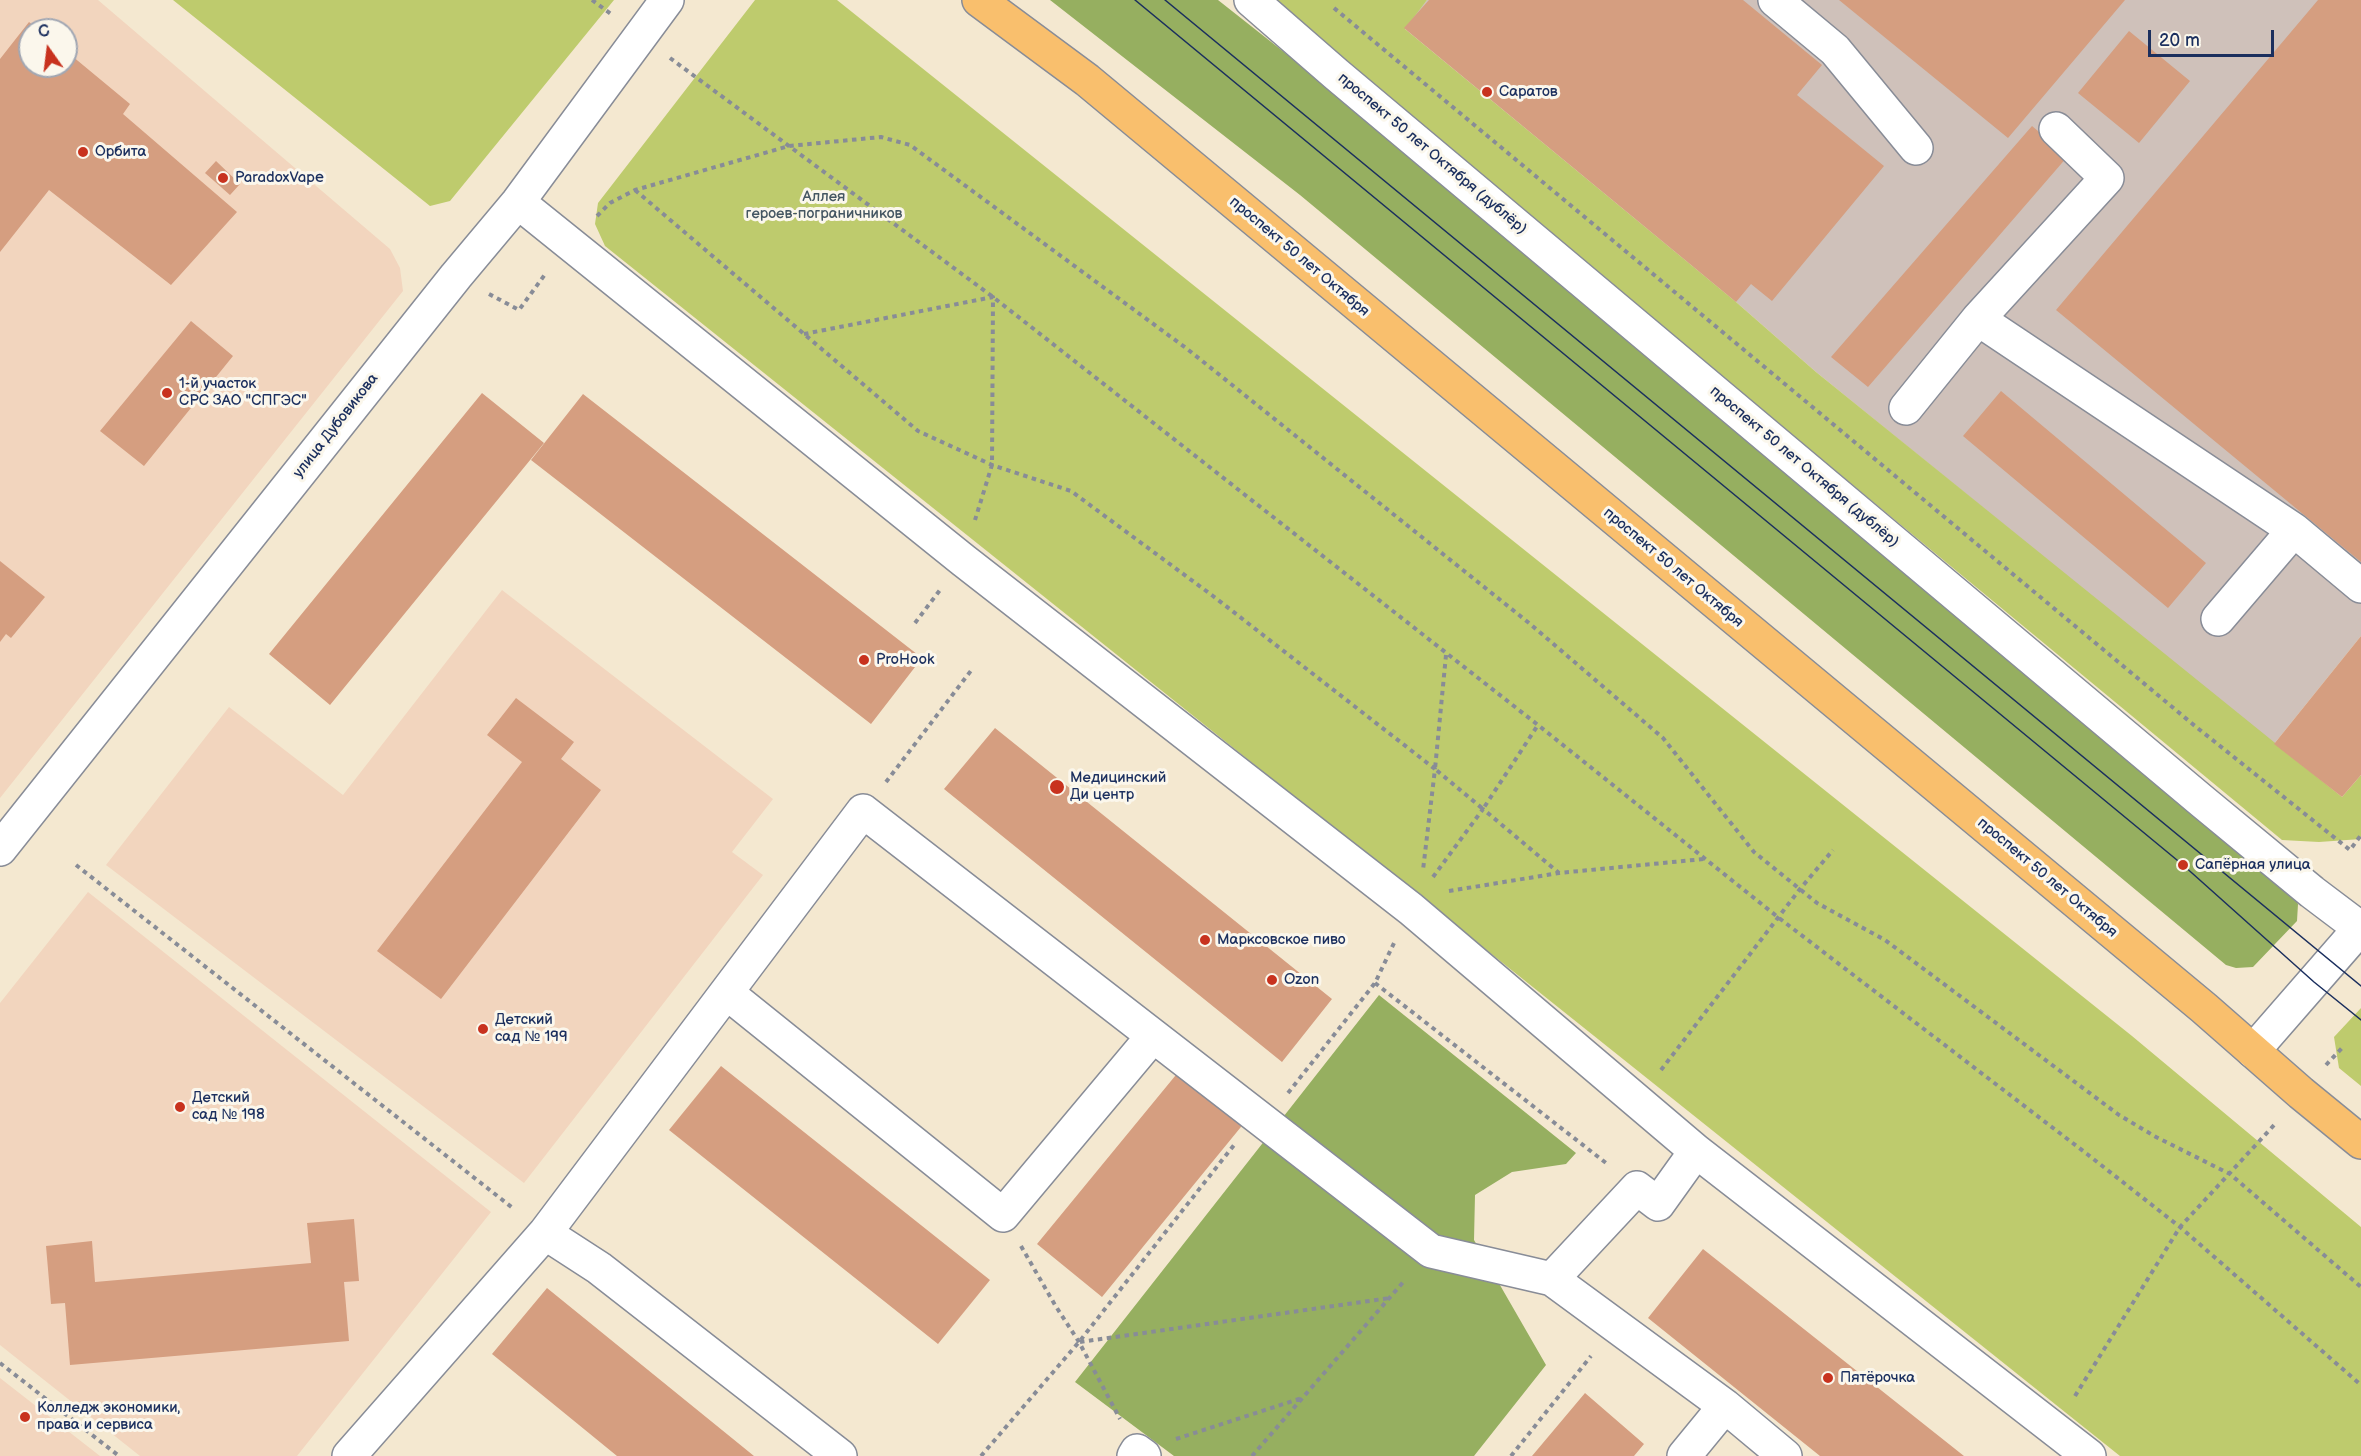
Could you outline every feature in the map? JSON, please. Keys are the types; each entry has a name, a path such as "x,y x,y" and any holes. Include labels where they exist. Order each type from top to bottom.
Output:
{"main road":[{"name":"проспект 50 лет Октября","path":"980,0 1087,80 2361,1142"}],"street":[{"name":"улица Дубовикова","path":"0,849 456,276 518,202 668,0"},
{"name":"проспект 50 лет Октября (дублёр)","path":"1251,0 2158,764 2312,892 2361,928"},
{"path":"1775,0 1835,50 1916,148"},
{"path":"1906,408 1978,319 2107,178 2056,129"},
{"path":"518,202 963,560 1415,902 1696,1151 2089,1456"},
{"path":"1978,319 2294,530 2361,586"},
{"path":"2218,619 2294,530"},
{"path":"349,1456 545,1233 863,811 1431,1251 1552,1279 1725,1406 1785,1456"},
{"path":"2253,1051 2361,928"},
{"path":"728,993 1003,1215 1153,1036"},
{"path":"1552,1279 1637,1188 1658,1204 1696,1151"},
{"path":"545,1233 599,1268 840,1456"},
{"path":"1684,1456 1725,1406"}],"path":[{"path":"1334,8 2195,726 2350,850 2361,835"},
{"path":"690,73 993,297 1538,725 1779,918 2180,1227 2361,1385"},
{"path":"569,242 610,203 635,190 789,146 881,137 910,145 1066,262 1186,348 1529,623 1663,738 1755,852 1817,903 1886,940 2119,1115 2156,1137 2230,1174 2361,1287"},
{"path":"635,190 918,431 992,465 1071,491 1213,596 1435,769 1559,873"},
{"path":"804,334 993,297"},
{"path":"963,560 992,465 993,297"},
{"path":"1415,902 1435,769 1446,654"},
{"path":"863,811 973,668"},
{"path":"1415,902 1483,808 1538,725"},
{"path":"1659,1073 1800,889 1833,850"},
{"path":"1415,902 1559,873 1704,859"},
{"path":"76,865 545,1233"},
{"path":"981,1456 1079,1342 1375,983 1637,1188"},
{"path":"2054,1428 2180,1227 2342,1048"},
{"path":"1003,1215 1054,1305 1079,1342 1138,1454 1302,1398"},
{"path":"1252,1456 1431,1251"},
{"path":"1079,1342 1390,1298"},
{"path":"1511,1456 1615,1326"},
{"path":"0,1363 119,1456"}],"shaded area":[{"path":"0,0 98,0 390,249 400,268 403,291 0,798"},
{"path":"1427,0 2361,0 2361,636 2274,744 1816,372 1736,302 1404,28"},
{"name":"Детский сад № 199","path":"502,590 773,799 732,852 763,875 524,1183 106,865 229,707 343,795"},
{"name":"Детский сад № 198","path":"88,892 491,1212 297,1456 140,1456 0,1345 0,1003"},
{"name":"Колледж экономики, права и сервиса","path":"0,1378 100,1456 0,1456"}],"green space":[{"path":"173,0 614,0 450,201 430,206"},
{"name":"Аллея героев-пограничников","path":"755,0 837,0 2132,1036 2361,1227 2361,1456 2120,1456 605,246 595,224 598,203"},
{"path":"1050,0 1218,0 1308,71 2289,890 2298,904 2297,921 2253,967 2236,968 2226,965 1300,195"},
{"path":"1266,0 1427,0 1405,29 1736,302 1816,372 2342,797 2361,775 2361,839 2319,842 2282,840"},
{"path":"1379,995 1576,1153 1566,1164 1512,1172 1475,1195 1474,1240 1546,1365 1474,1456 1174,1456 1075,1382"},
{"path":"2361,1008 2361,1086 2339,1068 2334,1037"}],"building":[{"path":"1429,0 1743,0 1822,65 1797,95 1884,166 1772,301 1751,284 1736,302 1404,28"},
{"path":"1839,0 2125,0 2008,138"},
{"path":"2318,0 2361,0 2361,562 2056,310"},
{"path":"2129,31 2190,81 2139,143 2078,93"},
{"name":"Орбита","path":"18,36 18,78 78,78 78,61 130,104 123,114 237,212 171,285 49,190 0,252 0,59"},
{"path":"2032,126 2068,156 1868,387 1831,357"},
{"name":"ParadoxVape","path":"216,161 240,184 230,195 205,173"},
{"name":"1-й участок СРС ЗАО \"СПГЭС\"","path":"191,321 233,356 144,466 100,431"},
{"path":"2001,391 2206,563 2168,608 1963,436"},
{"path":"482,393 544,443 330,705 269,654"},
{"path":"583,394 922,658 871,724 531,460"},
{"path":"0,561 45,597 11,638 6,634 0,642"},
{"path":"2361,636 2361,775 2342,797 2274,744"},
{"path":"516,698 574,742 561,759 601,790 441,999 377,951 522,762 487,735"},
{"path":"995,728 1332,999 1282,1062 944,789"},
{"path":"721,1066 990,1280 938,1344 669,1130"},
{"path":"1180,1070 1245,1122 1102,1297 1037,1244"},
{"path":"354,1219 359,1281 344,1282 349,1341 70,1365 65,1303 51,1304 46,1246 92,1241 95,1282 311,1263 307,1223"},
{"path":"1703,1249 1964,1456 1820,1456 1648,1318"},
{"path":"547,1288 754,1456 617,1456 492,1354"},
{"path":"1585,1393 1644,1444 1634,1456 1532,1456"}],"tram line":[{"path":"1135,0 2183,865 2314,982 2361,1020"},
{"path":"1165,0 2361,986"}],"place":[{"name":"Саратов","path":"1487,92"},
{"name":"Орбита","path":"83,152"},
{"name":"ParadoxVape","path":"223,178"},
{"name":"1-й участок СРС ЗАО \"СПГЭС\"","path":"167,393"},
{"name":"ProHook","path":"864,660"},
{"name":"Медицинский Ди центр","path":"1057,787"},
{"name":"Сапёрная улица","path":"2183,865"},
{"name":"Марксовское пиво","path":"1205,940"},
{"name":"Ozon","path":"1272,980"},
{"name":"Детский сад № 199","path":"483,1029"},
{"name":"Детский сад № 198","path":"180,1107"},
{"name":"Пятёрочка","path":"1828,1378"},
{"name":"Колледж экономики, права и сервиса","path":"25,1417"}]}
